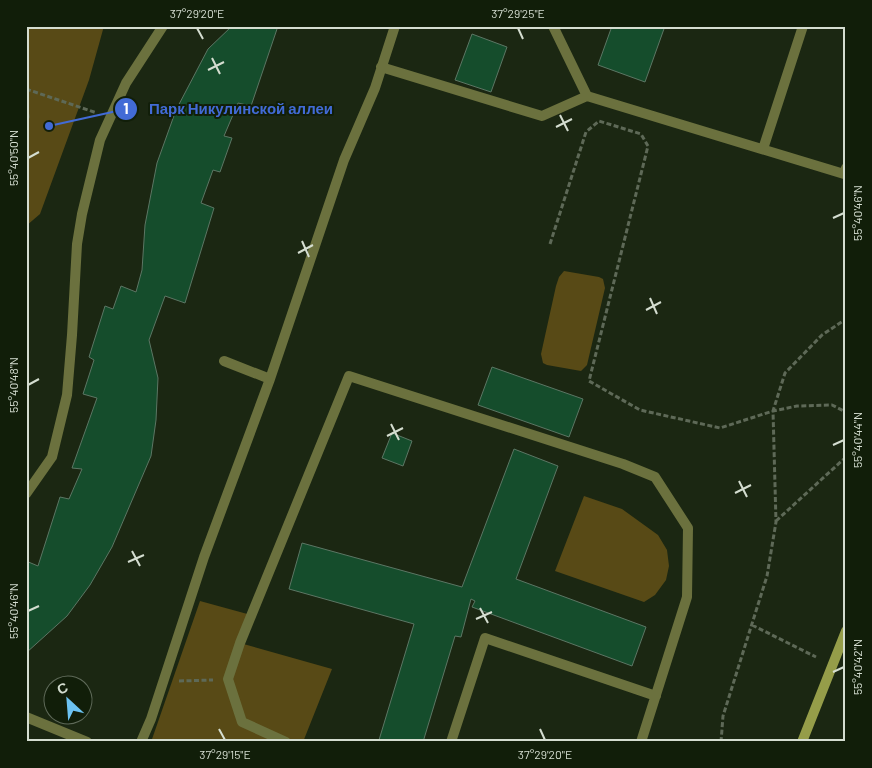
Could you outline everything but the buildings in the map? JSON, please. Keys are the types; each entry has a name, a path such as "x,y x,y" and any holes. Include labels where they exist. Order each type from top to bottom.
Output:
{"street":[{"path":"802,742 846,632"}],"lane":[{"path":"26,494 52,457 67,395 77,244 82,214 100,140 126,83 163,26"},
{"path":"554,26 586,96"},
{"path":"763,149 803,26"},
{"path":"141,742 164,681 204,557 270,379 344,160 381,68 394,27"},
{"path":"381,68 542,116 586,96 844,174 846,168"},
{"path":"224,361 270,379"},
{"path":"286,742 242,722 228,680 243,634 349,376 623,464 654,477 688,528 687,598 641,742"},
{"path":"451,742 485,638 656,696"},
{"path":"26,717 87,742"}],"path":[{"path":"26,90 111,117"},
{"path":"26,99 28,117 26,125"},
{"path":"550,244 586,132 599,121 641,134 648,146 589,381 640,410 720,428 773,411 797,406 832,406 846,412"},
{"path":"721,742 723,716 767,576 776,522 773,411 785,373 822,335 846,318"},
{"path":"776,522 846,458"},
{"path":"752,625 816,657"},
{"path":"164,681 228,680"}],"shaded area":[{"path":"26,26 104,26 89,80 40,214 26,226"},
{"path":"564,271 599,277 603,279 605,288 587,365 581,371 547,365 543,363 541,354 556,286 559,277"},
{"path":"584,496 622,509 658,535 667,550 669,566 666,580 655,595 644,602 555,571"},
{"path":"200,601 251,615 240,643 332,669 303,742 151,742"}],"place":[{"name":"Парк Никулинской аллеи","path":"49,126"}]}
